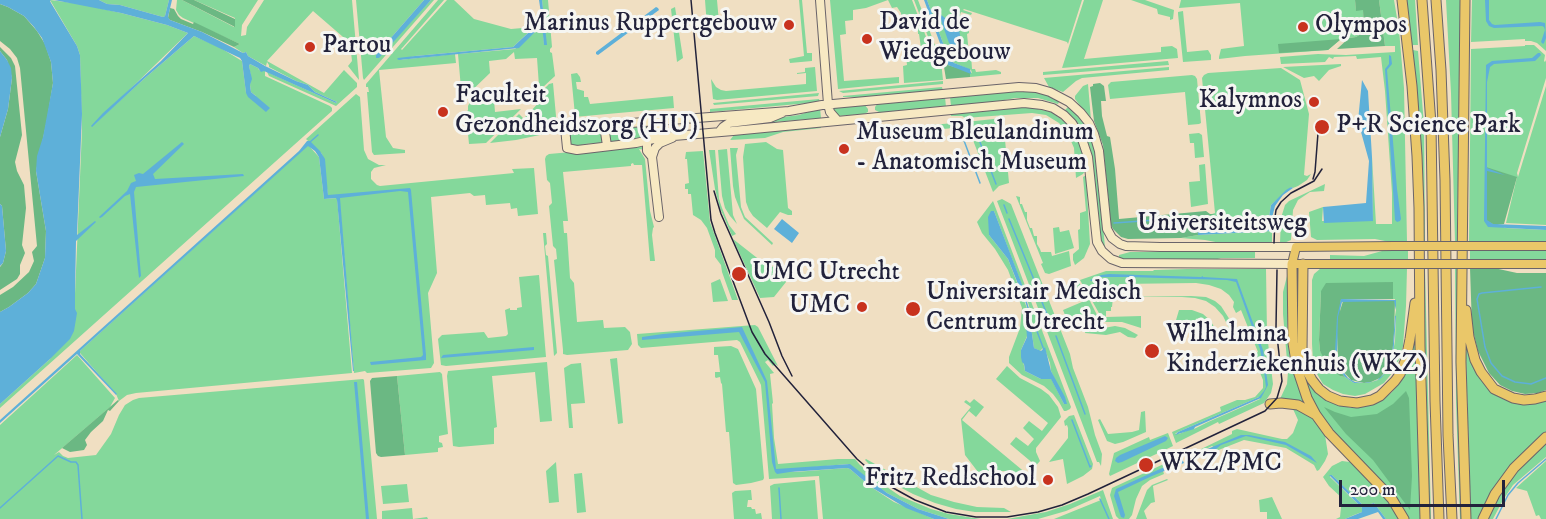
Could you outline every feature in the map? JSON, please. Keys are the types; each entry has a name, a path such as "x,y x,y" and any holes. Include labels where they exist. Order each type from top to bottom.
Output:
{"highway":[{"path":"1402,0 1417,156 1425,519"},
{"path":"1422,0 1431,145 1439,519"},
{"path":"1436,0 1442,70 1448,435 1452,519"},
{"path":"1465,0 1461,362 1466,519"},
{"path":"1462,250 1469,337 1481,372 1494,389 1513,398 1524,400 1546,396"},
{"path":"1288,264 1294,355 1300,379 1316,415 1342,448 1392,500 1404,519"},
{"path":"1303,264 1302,352 1305,367 1323,393 1347,403 1363,402 1380,396 1400,374 1406,359 1419,280"},
{"path":"1270,404 1290,403 1316,415"},
{"path":"1483,519 1495,494 1514,468 1546,436"}],"main road":[{"path":"820,0 831,98 846,103"},
{"path":"828,86 828,105 830,112 837,120"},
{"name":"Universiteitsweg","path":"606,146 577,150 567,148 565,128 789,111 846,103 1019,87 1036,88 1060,96 1073,105 1089,123 1099,151 1107,229 1116,242 1126,246 1546,246"},
{"name":"Universiteitsweg","path":"647,144 662,137 837,120 1024,103 1047,106 1059,111 1067,118 1082,139 1088,158 1097,242 1108,257 1115,261 1122,263 1546,264"},
{"path":"719,132 729,123 770,118 789,111"},
{"path":"652,157 647,151 647,135 651,129 665,121"},
{"path":"604,125 606,146 647,144"},
{"path":"659,217 652,157 655,148 660,143 676,136"},
{"path":"1288,264 1300,247"},
{"path":"1300,247 1303,264"}],"green space":[{"path":"50,0 121,13 188,33 91,127 194,36 242,61 246,93 256,96 251,92 250,64 265,71 265,76 330,106 332,111 0,408 0,404 50,359 75,294 82,130 80,55"},
{"path":"99,0 169,0 163,17 120,5 107,4"},
{"path":"177,0 182,0 234,27 235,18 194,0 258,0 242,25 241,36 246,35 247,27 264,0 352,0 359,80 348,66 352,61 350,43 313,11 267,61 324,93 344,70 357,83 357,87 336,106 269,76 267,72 337,102 315,92 308,85 269,67 267,62 266,66 248,56 246,52 243,53 234,47 240,44 183,18 176,10"},
{"path":"182,0 194,0 235,19 235,27"},
{"path":"356,0 424,0 376,55 377,58 431,0 434,0 364,80 363,78"},
{"path":"438,0 444,0 402,50 447,0 454,0 474,19 511,29 534,27 513,47 415,56 399,60 455,54 456,63 379,70 386,137 393,148 405,150 405,153 374,155 367,92 369,92 366,84"},
{"path":"542,0 548,0 552,47 550,52 555,76 542,88 539,86 537,58 515,59 514,52 506,59 489,61 490,73 462,100 458,54 515,49 543,25 544,45 546,45"},
{"path":"705,0 717,0 719,22 708,40"},
{"path":"799,0 802,0 807,53 812,53 812,61 790,63 789,59 804,56"},
{"path":"830,0 888,0 853,10 853,20 845,21 846,34 840,35 844,81 899,77 899,83 838,89"},
{"path":"888,0 912,0 933,55 935,55 914,0 918,0 941,61 943,80 904,83 903,66 907,65 903,50 921,48 918,28 914,28 913,20 901,20 901,13 897,7 892,8"},
{"path":"927,0 1082,0 1068,44 964,9 972,13 971,15 961,12 960,15 968,21 969,33 967,34 972,69 976,72 996,70 1001,72 1001,74 970,77 971,70 949,59"},
{"path":"1084,0 1103,0 1084,59 1161,52 1161,47 1172,46 1177,49 1178,58 1062,68"},
{"path":"1131,0 1145,0 1174,10 1173,19 1170,20 1170,17 1158,14 1157,9"},
{"name":"Olympos","path":"1181,0 1355,0 1356,10 1363,10 1364,32 1356,37 1341,39 1328,50 1219,59 1221,49 1244,46 1240,3 1179,8"},
{"path":"1355,0 1379,0 1385,46 1337,49 1349,38 1364,32 1363,10 1356,11"},
{"path":"1379,0 1394,0 1399,30 1404,88 1407,242 1375,239 1317,240 1311,237 1309,212 1323,207 1322,221 1373,221 1372,157 1376,224 1392,224 1392,193 1381,57 1357,59 1356,56 1334,57 1333,59 1329,57 1325,62 1281,64 1280,57 1395,52 1395,46 1385,46"},
{"path":"1404,0 1415,0 1418,45 1413,45 1413,50 1418,51 1424,125 1425,242 1422,242"},
{"path":"1446,0 1461,0 1457,242 1455,242"},
{"path":"1472,0 1546,0 1546,51 1537,43 1525,41 1525,39 1471,42"},
{"path":"0,4 24,16 37,31 45,44 51,62 53,83 36,171 46,231 45,258 36,284 28,293 0,312 0,295 13,287 29,272 34,261 32,252 37,246 20,68 17,58 0,41"},
{"path":"675,7 683,58 677,62 671,9"},
{"path":"170,8 174,9 181,19 193,24 194,22 240,44 234,47 170,20 168,18"},
{"path":"1183,11 1187,52 1208,50 1211,60 1183,62 1178,12"},
{"path":"1341,39 1328,50 1279,53 1278,44"},
{"path":"1534,45 1545,55 1546,78 1517,173 1518,177 1546,86 1546,225 1506,223 1517,177 1486,218 1505,228 1546,230 1546,241 1469,242 1471,49"},
{"path":"0,47 11,58 15,66 22,135 15,162 24,185 26,208 22,245 25,253 20,265 20,274 17,279 0,290 0,267 6,251 0,204 0,137 8,109 12,78 7,60 0,51"},
{"path":"943,61 948,65 970,72 970,77 946,79"},
{"path":"1168,61 1169,65 1043,75 1043,72"},
{"path":"1341,64 1329,70 1319,81 1314,76 1304,78 1283,67"},
{"path":"815,67 817,91 713,99 711,79 716,87 726,91 806,84 806,73 797,73 805,72 805,68"},
{"path":"1169,67 1169,70 1082,78 1063,92 1049,87 1044,78"},
{"path":"1281,68 1300,80 1309,114 1304,175 1311,174 1307,180 1298,186 1291,187 1271,205 1269,229 1200,230 1200,218 1215,213 1202,78 1208,73"},
{"path":"577,73 581,82 576,82 577,89 584,91 584,97 588,97 590,104 673,96 674,108 574,117 571,74"},
{"path":"1192,75 1197,79 1201,123 1199,124 1188,125 1185,92 1110,99 1108,85 1111,82"},
{"path":"943,81 943,84 843,93 839,91"},
{"path":"553,83 556,116 554,132 490,143 519,114 523,118 507,136 547,94 543,90"},
{"path":"1100,83 1104,86 1106,101 1101,101 1102,116 1107,136 1110,137 1119,219 1206,211 1215,214 1197,219 1198,235 1181,238 1128,239 1121,237 1113,229 1103,145 1094,121 1090,87"},
{"path":"1088,84 1091,120 1075,99 1083,86"},
{"path":"942,87 943,91 859,98 843,97 843,96"},
{"path":"1021,90 1045,93 1060,100 1058,104 1038,98 1015,98 951,106 950,97"},
{"path":"819,93 818,96 714,105 713,103"},
{"path":"356,94 360,97 364,150 368,159 379,165 386,165 374,168 371,172 371,179 377,185 514,173 512,169 534,168 538,214 518,216 517,208 511,209 510,203 486,205 485,195 474,196 470,193 431,197 437,273 428,293 434,363 431,368 354,373 339,195 328,195 322,154 306,139"},
{"path":"945,97 946,107 881,113 875,110 878,103"},
{"path":"819,99 820,102 710,112 710,109"},
{"path":"489,100 494,100 495,112 521,109 486,143 469,144 466,113 468,106 470,102 474,105 489,103"},
{"path":"864,104 868,112 864,114 838,116 834,114 833,108"},
{"path":"1069,106 1086,124 1094,145 1105,248 1099,235 1090,148 1078,123 1064,111"},
{"path":"1029,107 1051,112 1073,130 1083,151 1086,166 1083,174 1076,178 1074,148 1068,134 1059,123 1046,115 1032,113 965,118 951,116 951,113"},
{"path":"820,108 821,118 728,126 799,115"},
{"path":"1003,118 1009,183 999,186 993,192 966,122"},
{"path":"653,123 643,139 610,142 609,129 611,127"},
{"path":"954,123 954,128 879,135 879,132 896,130 896,128"},
{"path":"821,126 821,128 783,132 765,138 730,140 734,135"},
{"path":"601,128 602,142 584,144 577,148 571,145 569,131"},
{"path":"1189,134 1202,135 1204,157 1195,158 1194,143 1190,143"},
{"path":"766,142 783,150 788,208 792,211 792,215 780,212 767,228 753,216 746,202 743,157 745,144"},
{"path":"307,146 319,157 324,199 337,198 352,373 136,393 127,395 119,401 116,394 80,351"},
{"path":"644,147 645,150 639,149 645,159 650,211 654,227 652,235 655,261 650,261 642,165 633,163 631,166 563,172 568,221 563,221 564,233 567,233 570,278 574,283 577,322 603,320 604,328 625,327 630,332 632,344 628,350 563,354 554,260 557,259 556,249 553,246 549,206 552,203 550,183 547,180 546,156"},
{"path":"730,148 738,148 736,155 741,207 745,217 773,243 772,245 744,219 735,197"},
{"path":"727,149 733,215 737,224 725,208 722,196 718,150"},
{"path":"709,150 715,150 719,199 729,225 736,234 732,236 720,208"},
{"path":"703,151 710,222 738,300 732,300 721,265 715,257 715,250 707,228 693,215 691,194 688,194 688,189 685,189 685,184 689,183 686,152"},
{"path":"1205,164 1208,204 1191,207 1189,182 1200,181 1199,165"},
{"path":"1486,167 1517,177 1504,224 1495,225 1486,218"},
{"path":"1086,175 1090,244 1084,258 1075,265 1073,254 1079,249 1080,213 1086,211 1083,177"},
{"path":"1325,184 1324,191 1310,192 1298,200 1293,210 1291,240 1280,243 1281,218 1285,205"},
{"path":"1016,196 1020,197 1020,204 1027,212 1027,220 1034,236 1037,236 1037,244 1041,252 1051,252 1052,256 1069,251 1071,266 1049,274 1045,273"},
{"path":"1002,199 1011,204 1070,354 1102,454 1101,466 1097,462 997,201"},
{"path":"993,201 1071,407 1066,411 1044,386 1022,375 1009,363 1020,328 1022,308 1008,270 977,222","holes":["994,211 1026,296 1032,316 1030,316 1008,259 989,235","1031,327 1034,348 1040,351 1044,347 1051,371 1066,404 1051,378 1041,379 1025,371 1021,350"]},
{"path":"1059,227 1060,232 1069,230 1074,248 1055,254 1053,228"},
{"path":"1272,231 1272,243 1226,244 1181,238 1198,235"},
{"path":"543,233 546,233 547,244 545,246 548,256 557,353 554,356"},
{"path":"733,239 761,261 764,259 783,276 786,282 774,297 760,298"},
{"path":"1197,249 1255,249 1255,258 1221,258 1211,261 1135,261 1119,257 1119,255 1130,252 1180,252"},
{"path":"1408,250 1408,260 1330,261 1330,255 1364,256 1382,251"},
{"path":"1470,250 1546,250 1546,259 1470,259"},
{"path":"1321,268 1407,268 1403,346 1399,360 1384,383 1365,394 1355,396 1333,390 1323,384 1317,374 1313,361 1312,344 1312,280 1314,274","holes":["1393,282 1393,299 1395,299 1396,310 1395,341 1388,370 1378,380 1368,383 1354,383 1340,376 1320,351 1321,291"]},
{"path":"1422,268 1425,268 1431,519 1428,519"},
{"path":"1455,268 1457,268 1464,519 1460,519"},
{"path":"1470,268 1494,268 1517,273 1546,273 1546,390 1525,394 1512,391 1500,385 1489,373 1478,351 1472,327"},
{"path":"1266,269 1267,334 1273,384 1271,393 1264,403 1176,443 1172,432 1221,411 1220,407 1237,400 1255,397 1263,388 1263,380 1253,355 1258,352 1241,310 1236,313 1233,307 1234,302 1221,289 1196,283 1119,284 1119,288 1106,285 1092,290 1088,295 1080,280 1106,271","holes":["1259,397 1260,399 1194,429 1175,434"]},
{"path":"539,275 546,357 441,365 438,339 442,335 484,332 488,338 506,336 508,334 505,310 510,308 510,310 517,310 522,307 519,277"},
{"path":"1287,276 1289,281 1287,330 1290,359 1301,395 1308,408 1280,399 1287,384 1288,372 1283,314 1283,292"},
{"path":"720,279 728,301 713,302 711,283"},
{"path":"1078,280 1085,294 1060,302 1057,295 1058,289"},
{"path":"1393,282 1393,299 1341,299 1340,311 1343,301 1395,301 1392,357 1387,369 1380,378 1371,382 1351,380 1338,361 1337,334 1336,359 1345,377 1340,376 1328,367 1320,351 1321,291 1326,283"},
{"path":"1117,294 1119,297 1113,297 1111,311 1106,311 1106,317 1141,316 1141,328 1122,322 1104,322 1091,299"},
{"path":"1119,297 1206,297 1221,306 1233,328 1230,330 1215,307 1195,298"},
{"path":"1089,299 1101,323 1092,324 1076,318 1067,320 1063,310"},
{"path":"1179,310 1192,310 1203,314 1211,321 1217,333 1213,334 1214,337 1192,339 1190,333 1174,327"},
{"path":"755,325 778,366 775,364 773,366 768,360 765,362 774,373 770,374 778,464 855,459 881,483 900,496 931,509 981,519 949,519 918,509 887,493 848,464 781,470 795,472 847,468 894,502 934,519 823,519 819,476 769,479 761,385 740,342 737,340 641,348 638,345 637,334"},
{"path":"1115,326 1138,335 1135,338 1120,332 1106,335 1085,333 1086,328 1098,329"},
{"path":"1296,326 1298,352 1333,403 1351,408 1374,404 1392,392 1408,369 1415,333 1420,519 1407,519 1332,433 1311,400 1296,352"},
{"path":"1465,326 1471,361 1487,388 1494,394 1512,402 1533,404 1546,401 1546,433 1480,519 1471,519"},
{"path":"731,346 738,349 756,389 764,478 736,485 733,483 722,384 720,377 715,377 715,372 720,372 718,355 714,355 714,347"},
{"path":"77,355 115,398 110,407 54,455 59,452 68,458 96,455 111,434 125,405 139,398 363,379 377,519 0,519 0,425"},
{"path":"617,358 623,423 618,424 610,359"},
{"path":"547,362 552,421 540,422 535,372 492,376 497,427 494,428 494,444 453,446 448,371"},
{"path":"581,363 585,403 571,404 573,428 569,428 564,368 571,364"},
{"path":"1007,366 1020,378 1049,395 1058,407 1061,417 1036,448 1040,461 1026,477 1020,477 1007,471 978,472 965,455 961,419 971,407 964,402 966,400 970,403 974,399 984,407 976,417 969,411 962,420 1027,474 1035,465 1010,444 1016,437 1028,446 1034,439 1023,428 1029,421 1042,431 1048,423 996,379"},
{"path":"440,372 448,434 439,436 439,442 443,447 438,448 438,452 405,455 397,376"},
{"path":"397,376 405,455 381,457 376,453 370,381 372,378"},
{"path":"1406,391 1409,398 1412,476 1410,510 1373,460 1346,434 1324,407 1351,417 1377,414 1393,404"},
{"path":"118,400 85,440 87,445 84,450 70,452 62,448"},
{"path":"1287,405 1302,410 1314,419 1325,435 1328,454 1319,470 1317,471 1314,465 1286,448 1244,440 1216,451 1212,446 1193,455 1237,429 1287,439 1293,433 1298,420 1293,409"},
{"path":"1145,411 1146,432 1115,444 1107,441 1098,420 1100,419 1108,434 1132,432 1139,430 1141,412"},
{"path":"1074,415 1093,464 1092,469 1083,476 1067,484 1063,459 1049,462 1068,438 1068,428 1064,421"},
{"path":"1168,433 1173,446 1110,476 1114,453 1149,437 1150,440"},
{"path":"1546,443 1546,457 1513,485 1493,519 1487,519 1504,488"},
{"path":"1181,456 1182,459 1162,468 1164,474 1142,486 1129,519 1119,519 1116,516 1110,495 1112,488"},
{"path":"866,459 931,495 977,507 1004,508 1011,512 975,512 935,503 896,485 870,465"},
{"path":"1342,461 1350,462 1371,482 1390,504 1399,519 1386,519 1374,503 1364,506 1330,475 1362,508 1362,512 1345,519 1336,519 1340,517 1342,498 1323,477 1332,466"},
{"path":"1546,461 1546,519 1541,519 1539,515 1536,516 1527,491 1516,488"},
{"path":"556,462 559,502 549,503 546,471"},
{"path":"582,473 586,512 577,513 574,474"},
{"path":"1167,479 1153,486 1155,502 1144,511 1147,519 1136,519 1147,490 1152,485"},
{"path":"815,480 818,519 772,519 770,486"},
{"path":"407,484 409,502 383,504 381,486"},
{"path":"751,490 752,500 748,500 747,507 755,509 756,514 761,513 762,519 734,519 732,493"},
{"path":"1103,490 1113,519 1054,519 1101,500 1100,496 1066,511 1038,519 1007,519 1046,512"},
{"path":"1272,497 1282,519 1267,519 1267,512 1260,512 1259,500"},
{"path":"412,508 413,519 382,519 382,511"}],"water":[{"path":"0,0 51,0 77,46 80,55 82,114 77,235 96,222 76,241 75,309 77,313 70,339 0,404 0,312 28,293 36,284 45,258 46,231 36,171 37,156 53,83 51,62 42,38 24,16 0,4"},
{"path":"54,0 99,0 107,4 120,5 163,17 169,0 172,0 168,17 170,20 202,32 243,53 246,52 248,56 265,66 308,85 315,92 337,102 264,71 261,72 250,64 251,92 270,108 266,112 246,93 240,58 194,36 92,127 103,113 161,61 188,33 121,13"},
{"path":"424,0 431,0 379,58 376,58 376,55"},
{"path":"539,0 542,0 547,45 544,45 542,25 519,48 397,59 513,47 542,20"},
{"path":"924,0 927,0 949,59 970,69 971,74 948,65"},
{"path":"1485,0 1489,0 1489,20 1492,24 1545,23 1546,38 1544,43 1541,42 1545,30 1542,26 1494,28 1489,26 1486,21"},
{"path":"656,7 659,10 598,55 596,54 596,52"},
{"path":"939,15 959,29 961,41 957,46 949,43"},
{"path":"0,51 11,68 12,78 8,109 0,137"},
{"path":"1538,53 1541,55 1535,61 1494,64 1490,67 1487,82 1487,168 1505,175 1487,171 1487,220 1493,224 1546,226 1546,230 1488,227 1484,221 1486,65 1492,61 1532,58"},
{"path":"1389,55 1392,64 1387,70 1401,219 1397,222 1395,220 1385,69 1389,64"},
{"path":"1362,80 1368,91 1373,221 1324,223 1323,207 1366,203 1369,161 1358,121"},
{"path":"307,141 310,141 320,151 325,159 328,195 410,188 426,360 371,365 370,362 423,355 408,192 340,198 353,371 337,200 336,198 324,199 319,157 308,146 80,351 80,354 116,395 77,354 0,423 0,420 299,151"},
{"path":"182,142 184,144 153,174 155,179 243,174 244,176 136,187 134,192 141,276 139,278 130,194 99,217 127,191 131,183 136,181 134,175 143,174"},
{"path":"1291,187 1293,188 1283,195 1275,206 1272,231 1198,235 1197,219 1200,218 1201,230 1269,229 1271,205"},
{"path":"0,204 6,251 0,266"},
{"path":"991,211 994,211 1023,287 1020,289 1008,259 989,235 988,217"},
{"path":"782,219 799,233 792,243 774,229"},
{"path":"1109,274 1237,279 1263,350 1268,385 1261,398 1194,429 1175,435 1259,397 1266,387 1260,349 1236,282 1128,277 1102,277 1090,280"},
{"path":"1341,299 1396,300 1396,310 1394,301 1342,302 1338,317 1337,356 1348,378 1364,383 1354,383 1345,377 1337,362 1335,351 1337,317"},
{"path":"1396,316 1393,358 1388,370 1381,378 1377,380 1384,374 1392,357"},
{"path":"1026,325 1031,327 1034,348 1041,351 1045,347 1051,371 1067,404 1064,404 1051,379 1041,379 1025,371 1021,350 1027,337"},
{"path":"742,327 767,381 776,469 850,464 887,493 918,509 949,519 934,519 906,508 871,487 847,468 777,474 772,462 765,382 739,332 642,340 642,337 663,334"},
{"path":"534,347 534,350 441,358 443,355"},
{"path":"354,382 357,382 369,519 366,519"},
{"path":"1241,435 1285,442 1311,456 1317,463 1286,445 1246,436 1221,445 1216,451 1195,459 1193,455"},
{"path":"1165,436 1168,438 1166,441 1122,462 1115,461 1120,455"},
{"path":"1182,459 1184,463 1118,492 1125,515 1124,518 1121,517 1114,496 1116,489"},
{"path":"1329,475 1332,475 1364,506 1374,503 1386,519 1383,519 1378,512 1358,519 1345,519 1362,512 1362,508"}],"waterway":[{"path":"975,129 996,184"},
{"path":"310,142 318,135"},
{"path":"963,138 980,183"},
{"path":"1004,205 1007,213"},
{"path":"1114,223 1198,218"},
{"path":"1009,219 1035,282"},
{"path":"1541,287 1482,293 1477,299 1485,347 1491,363 1502,376 1515,382 1531,384 1546,378"},
{"path":"1022,289 1031,317"},
{"path":"1038,292 1050,322"},
{"path":"1035,326 1044,350"},
{"path":"1056,336 1085,414"},
{"path":"1072,420 1091,466"},
{"path":"0,508 58,456 76,462 78,465 82,519"},
{"path":"1496,519 1508,495 1518,483 1546,459"},
{"path":"779,488 781,519"},
{"path":"1100,499 1109,519"}],"tram line":[{"path":"691,0 711,220 752,332 765,354 857,459 886,484 915,500 946,512 976,517 1007,517 1038,512 1088,494 1265,411 1277,398 1282,381 1276,327 1277,270"},
{"path":"1313,179 1318,133"},
{"path":"1274,243 1276,210 1281,202 1291,193 1314,181 1322,169"},
{"path":"714,191 721,214 792,376"}],"place":[{"name":"Marinus Ruppertgebouw","path":"789,25"},
{"name":"Olympos","path":"1303,27"},
{"name":"David de Wiedgebouw","path":"867,39"},
{"name":"Partou","path":"310,47"},
{"name":"Kalymnos","path":"1314,102"},
{"name":"Faculteit Gezondheidszorg (HU)","path":"443,112"},
{"name":"P+R Science Park","path":"1322,127"},
{"name":"Museum Bleulandinum - Anatomisch Museum","path":"844,149"},
{"name":"UMC Utrecht","path":"739,274"},
{"name":"UMC","path":"862,307"},
{"name":"Universitair Medisch Centrum Utrecht","path":"913,309"},
{"name":"Wilhelmina Kinderziekenhuis (WKZ)","path":"1152,351"},
{"name":"WKZ/PMC","path":"1146,465"},
{"name":"Fritz Redlschool","path":"1048,480"}]}
